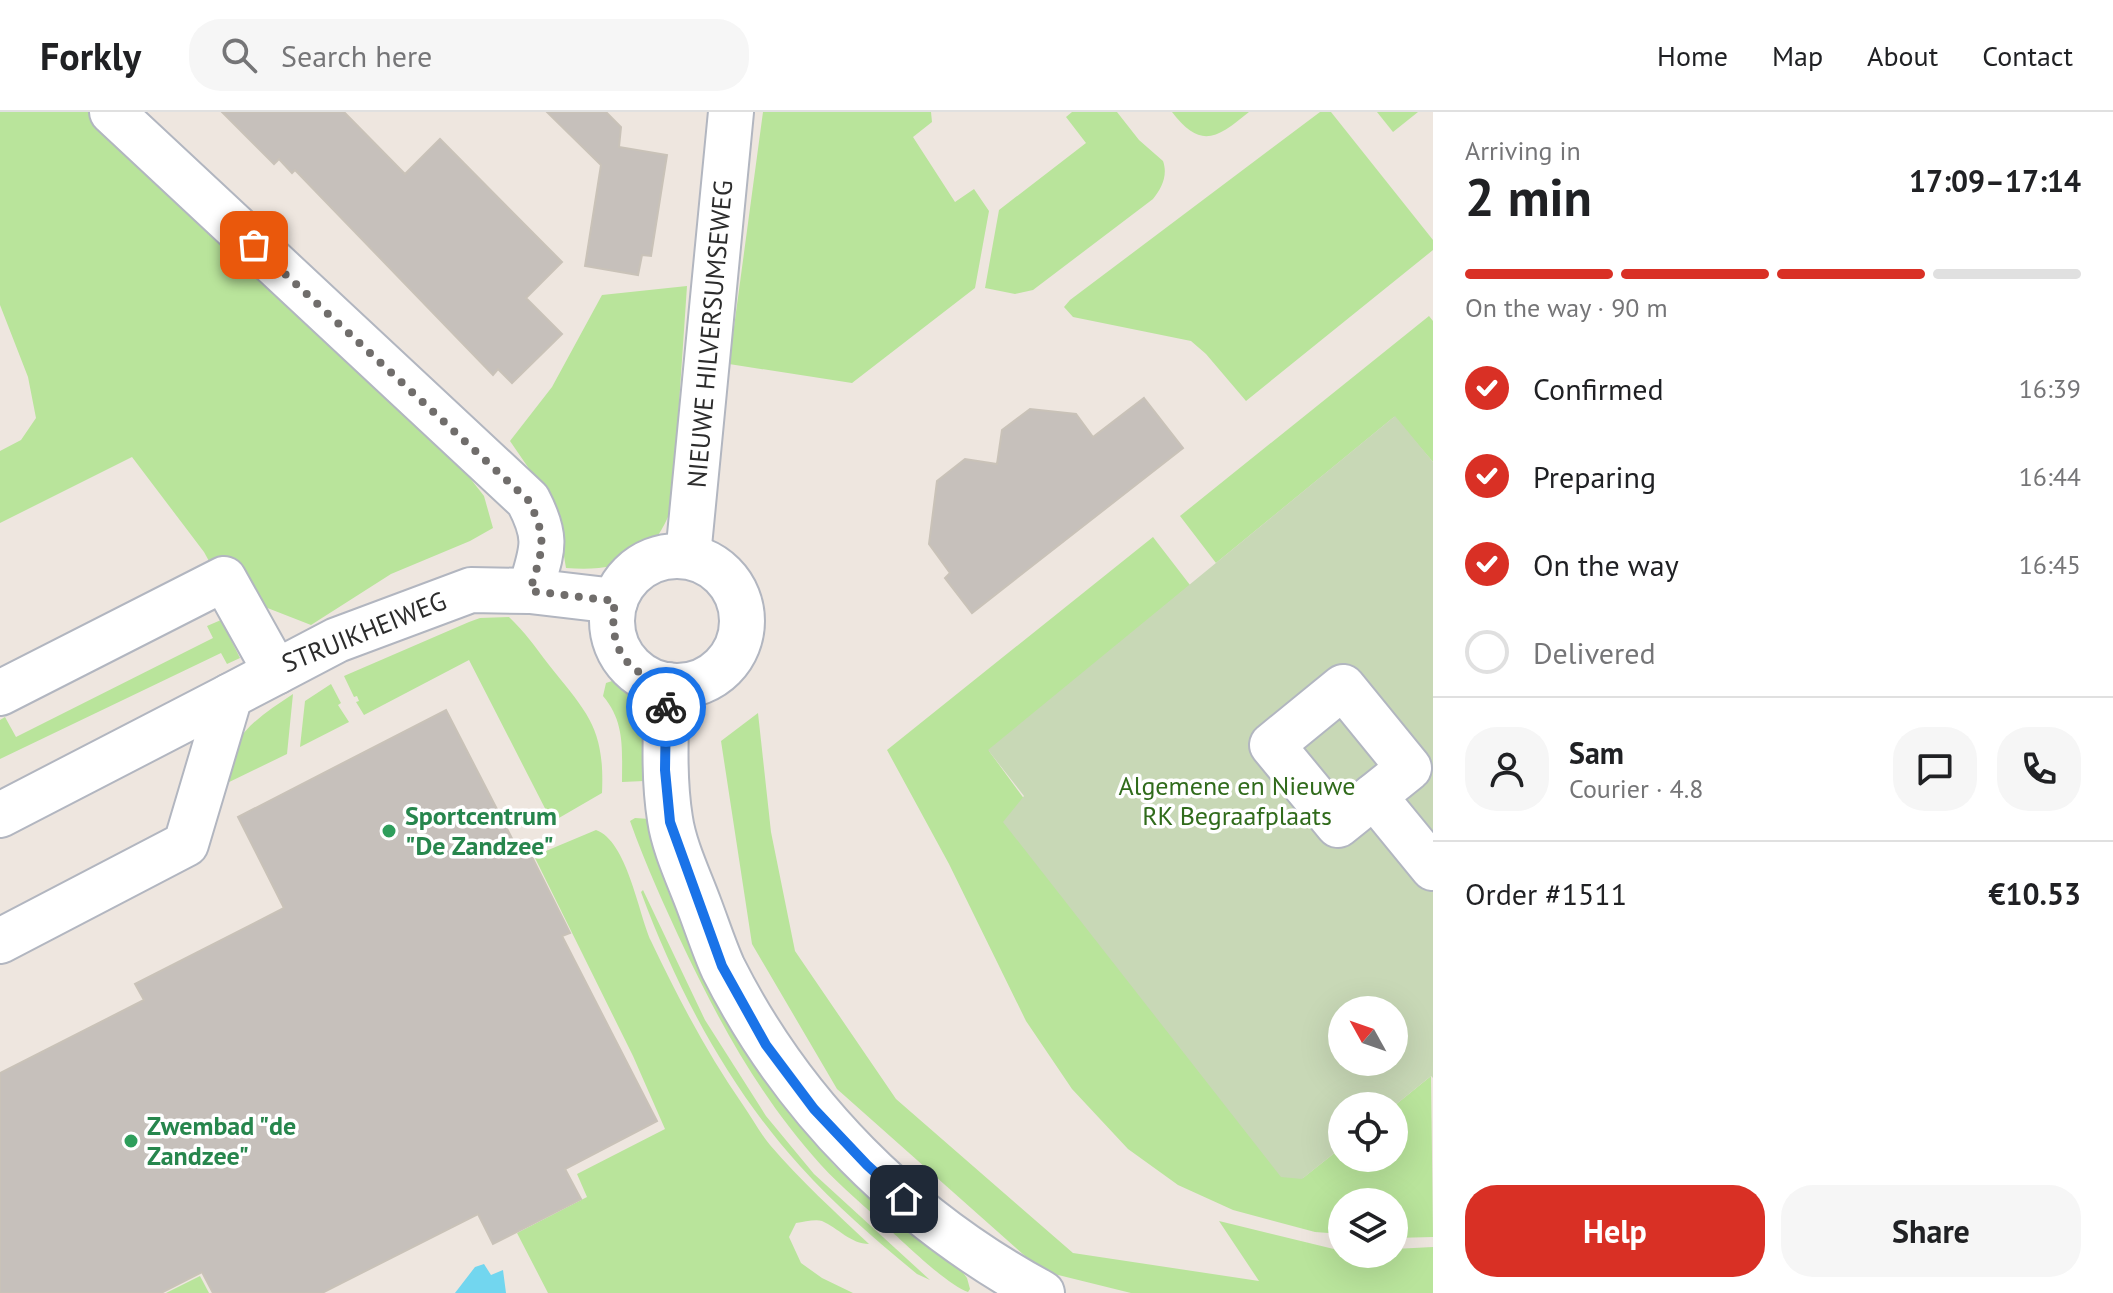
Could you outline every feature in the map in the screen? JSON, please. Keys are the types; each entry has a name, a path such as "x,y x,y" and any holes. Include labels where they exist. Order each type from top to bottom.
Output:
{"street":[{"path":"112,112 528,500 541,525 543,548 530,591"},
{"name":"NIEUWE HILVERSUMSEWEG","path":"688,556 731,112"},
{"path":"688,556 703,561 728,581 736,594 742,624 733,654 724,666 697,682 682,686 667,685 645,678 627,663 616,644 611,623 615,601 623,584 636,570 651,560 688,556"},
{"name":"STRUIKHEIWEG","path":"0,693 224,579 276,672 337,640 471,590 530,591 615,601"},
{"path":"0,815 276,672"},
{"path":"667,685 665,770 670,822 722,966 766,1045 814,1109 867,1165 995,1282 1042,1293"},
{"path":"0,941 186,844 230,696"},
{"path":"1374,796 1433,868"}],"green space":[{"path":"0,112 93,112 459,464 484,496 493,528 391,574 311,625 226,592 204,552 132,457 0,523 0,451 21,440 36,418 28,377 0,305"},
{"path":"763,112 931,112 932,122 913,137 955,202 974,189 989,211 975,288 852,383 729,364"},
{"path":"1072,112 1117,112 1139,140 1163,161 1165,171 1161,186 1153,199 1033,290 1015,294 985,288 999,210 1086,143 1066,117"},
{"path":"1172,112 1249,112 1218,133 1201,136 1182,124"},
{"path":"1320,112 1331,112 1433,240 1433,250 1246,401 1191,341 1073,317 1064,307 1070,300"},
{"path":"1377,112 1418,112 1393,132"},
{"path":"687,286 672,507 655,539 632,559 602,568 566,568 556,508 510,441 552,387 602,295"},
{"path":"1429,316 1433,321 1433,462 1394,417 1216,563 1180,516"},
{"name":"Algemene en Nieuwe RK Begraafplaats","path":"1395,416 1433,462 1433,1078 1431,1076 1408,1095 1408,1092 1328,1092 1328,1158 1302,1179 1281,1177 1003,822 1024,796 988,750"},
{"path":"1153,537 1190,585 989,751 1303,1178 1328,1158 1328,1172 1408,1172 1408,1095 1431,1076 1433,1237 1408,1238 1408,1188 1328,1188 1328,1233 1315,1232 1233,1210 1178,1185 1128,1149 1072,1089 1026,1021 949,864 887,750"},
{"path":"509,617 583,709 597,736 602,793 552,822 469,660 364,715 356,702 359,701 357,696 354,697 344,676 480,618"},
{"path":"221,620 240,658 227,664 221,653 0,759 0,720 5,717 16,737 213,638 207,626"},
{"path":"612,681 633,699 639,711 644,739 644,781 622,782 619,726 603,696 606,683"},
{"path":"331,684 341,703 338,705 349,722 300,747 305,701"},
{"path":"293,694 287,754 221,786 231,754 241,736"},
{"path":"758,713 771,832 795,951 896,1099 1073,1253 1259,1281 1219,1221 1328,1248 1328,1268 1408,1268 1408,1248 1433,1247 1433,1293 1131,1293 1042,1271 837,1089 752,944 721,741"},
{"path":"635,818 650,819 791,1113 834,1165 859,1189 907,1230 959,1267 967,1278 968,1292 927,1264 837,1182 780,1115 729,1035 685,950 636,838 630,821"},
{"path":"596,830 607,837 624,862 651,941 672,983 705,1045 759,1130 793,1171 869,1244 856,1241 819,1220 796,1223 789,1237 801,1263 822,1278 853,1293 548,1293 517,1233 587,1197 577,1174 665,1129 633,1056 534,856"},
{"path":"643,890 705,1020 766,1116 814,1174 930,1280 917,1274 828,1195 774,1136 750,1104 688,1001 655,929 641,892"},
{"path":"200,1276 209,1293 166,1293"}],"water":[{"path":"484,1264 491,1275 503,1270 506,1293 455,1293 475,1267"}],"building":[{"path":"222,112 344,112 405,174 440,139 562,262 526,298 562,334 512,383 498,369 493,375 295,170 292,173 279,159 274,164"},
{"path":"547,112 606,112 621,127 619,147 667,155 651,256 642,255 638,275 585,266 601,165"},
{"path":"1144,398 1183,448 972,613 945,578 950,573 929,544 937,481 965,459 997,464 1002,430 1030,409 1076,414 1093,437"},
{"path":"446,710 520,854 528,849 570,933 562,936 657,1121 565,1169 581,1199 493,1244 478,1214 322,1293 213,1293 202,1272 161,1293 0,1293 0,1073 144,1000 135,984 284,908 238,817"}],"way so far":[{"path":"254,245 528,500 541,525 543,548 530,591 615,601 611,623 616,644 627,663 645,678 667,685 666,707"}],"place":[{"name":"Sportcentrum \"De Zandzee\"","path":"389,831"},
{"name":"Zwembad \"de Zandzee\"","path":"131,1141"}],"route":[{"path":"666,707 665,770 670,822 722,966 766,1045 814,1109 904,1199"}]}
